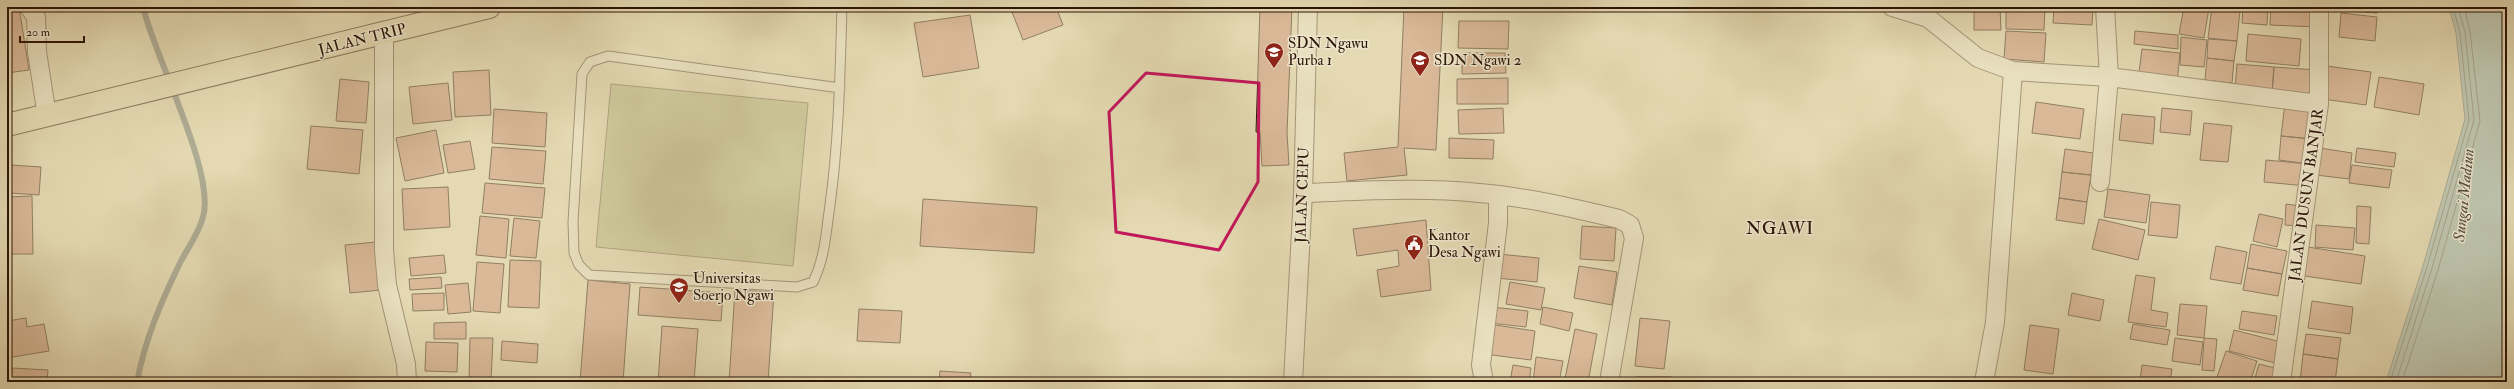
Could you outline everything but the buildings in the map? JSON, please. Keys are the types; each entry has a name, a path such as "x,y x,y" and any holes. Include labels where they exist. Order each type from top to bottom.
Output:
{"highway":[{"name":"JALAN TRIP","path":"7,126 489,7"}],"street":[{"path":"29,7 36,17 37,52 47,116"},
{"name":"JALAN CEPU","path":"1293,382 1303,193 1308,7"},
{"path":"1892,7 1928,18 1978,58 2013,71 2109,77 2319,104"},
{"path":"2100,182 2109,77 2105,7"},
{"name":"JALAN DUSUN BANJAR","path":"2281,382 2319,104 2319,7"},
{"path":"384,34 384,250 387,285 406,364 407,382"},
{"path":"1984,382 1995,322 2013,71"},
{"path":"1303,193 1413,190 1498,195 1542,201 1619,220 1630,225 1634,238 1609,382"},
{"path":"1484,382 1481,365 1498,223 1498,195"}],"lane":[{"path":"840,88 608,56 590,62 582,74 574,206 574,253 578,266 589,275 797,287 813,282 822,263 835,166 840,88 842,7"}],"highlighted area":[{"path":"1146,73 1259,83 1258,182 1219,250 1116,232 1109,112"}],"green space":[{"path":"611,84 808,103 793,266 596,247"}],"water":[{"name":"Sungai Madiun","path":"2449,7 2507,7 2507,382 2386,382 2423,266 2465,119 2456,33"}],"waterway":[{"path":"137,382 144,351 160,306 201,223 205,197 201,173 193,145 159,55 143,7"}],"place":[{"name":"SDN Ngawu Purba 1","path":"1274,69"},
{"name":"SDN Ngawi 2","path":"1420,77"},
{"name":"Kantor Desa Ngawi","path":"1414,261"},
{"name":"Universitas Soerjo Ngawi","path":"679,304"}],"district":[{"name":"NGAWI","path":"1780,228"}]}
